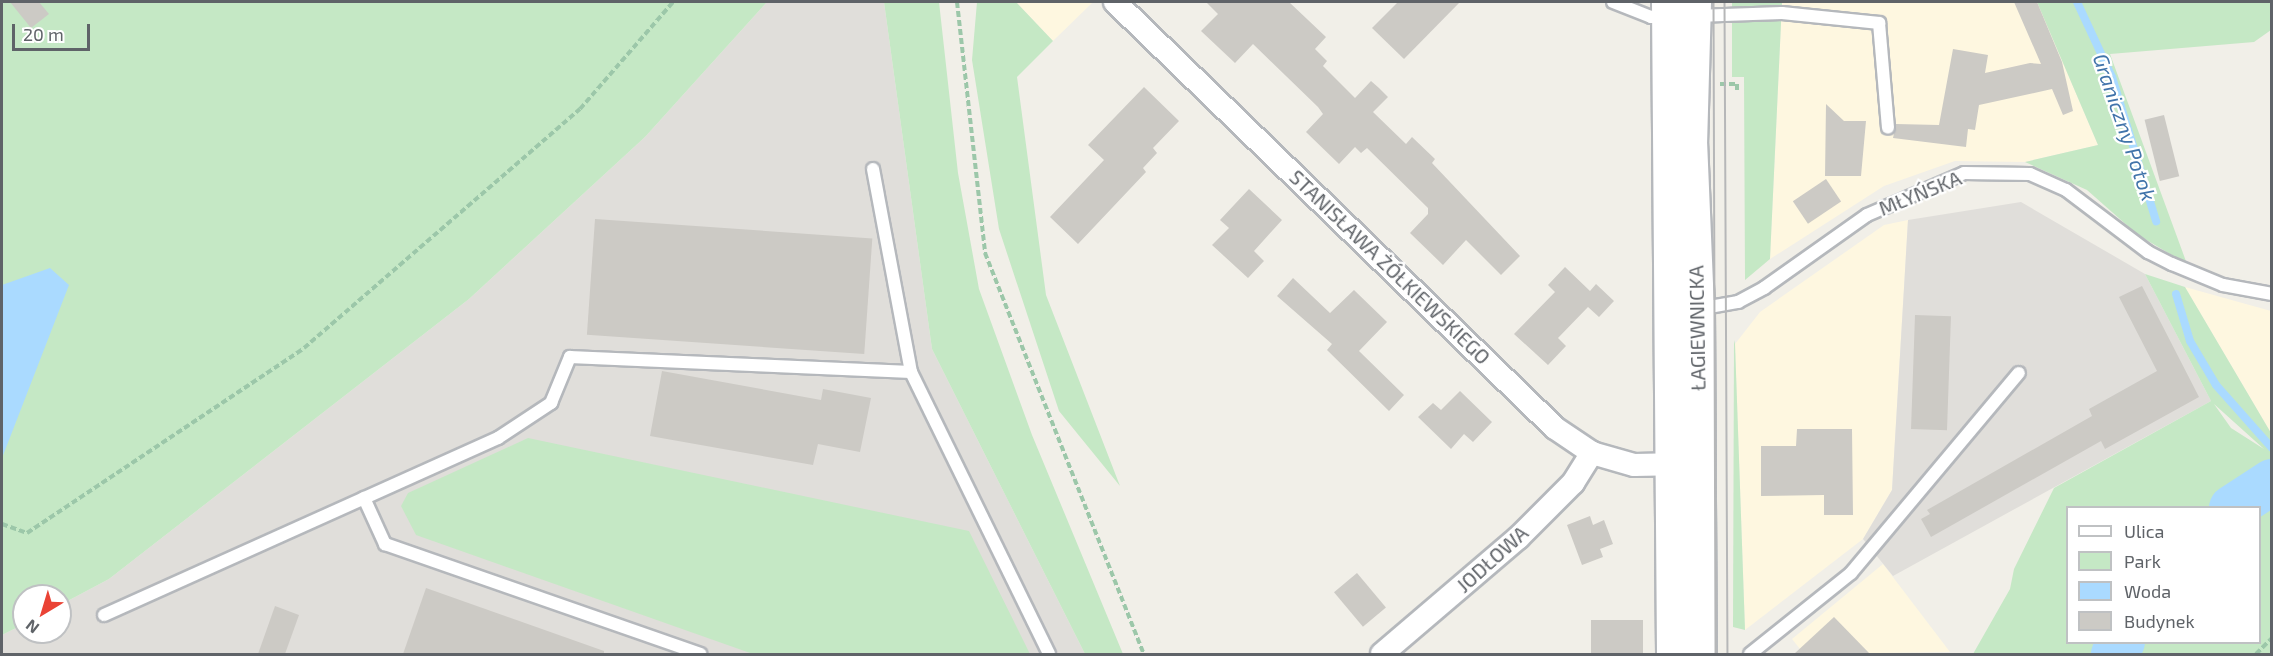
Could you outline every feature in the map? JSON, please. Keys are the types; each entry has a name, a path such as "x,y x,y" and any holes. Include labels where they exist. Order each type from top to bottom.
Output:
{"main road":[{"name":"ŁAGIEWNICKA","path":"1681,9 1691,141 1685,310 1686,464 1700,654"},
{"name":"ŁAGIEWNICKA","path":"1673,654 1686,464"}],"street":[{"name":"STANISŁAWA ŻÓŁKIEWSKIEGO","path":"1115,2 1555,428 1592,453 1634,465 1686,464"},
{"name":"JODŁOWA","path":"1382,654 1518,538 1573,483 1592,453"}],"lane":[{"path":"1613,2 1651,16 1681,9 1782,13 1879,22 1888,128"},
{"path":"873,169 911,372 1049,654"},
{"name":"MŁYŃSKA","path":"1685,310 1738,302 1867,215 1964,173 2030,174 2066,190 2148,252 2172,264 2223,285 2271,294"},
{"path":"104,615 498,438 551,403 570,357 911,372"},
{"path":"1750,654 1851,573 2019,372"},
{"path":"364,498 385,544 700,654"}],"path":[{"path":"2,524 27,533 304,348 580,110 673,2"},
{"path":"957,2 985,253 1144,654"},
{"path":"2256,654 2271,638"}],"shaded area":[{"path":"767,2 884,2 932,349 1085,654 2,654 2,635 12,630 12,644 72,644 72,599 109,579 469,299 645,137"},
{"path":"1016,2 1093,2 1053,41"},
{"path":"1782,2 2037,2 2098,145 2025,162 1955,161 1884,186 1770,259"},
{"path":"2021,202 2145,274 2211,401 1893,576 1863,539 1892,490 1908,220"},
{"path":"1908,220 1892,490 1863,539 1745,630 1735,344 1760,312 1884,225"},
{"path":"2185,287 2271,311 2271,433"},
{"path":"1883,564 1950,652 1804,654 1792,639"}],"green space":[{"path":"2,2 767,2 645,137 469,299 109,579 72,599 72,584 12,584 12,630 2,635"},
{"path":"884,2 939,2 958,173 979,289 1032,435 1123,654 1085,654 932,349"},
{"path":"977,2 1016,2 1053,41 1017,77 1046,295 1120,486 1059,411 999,229 972,60"},
{"path":"1732,2 1782,2 1770,259 1745,280 1744,77 1732,77"},
{"path":"2037,2 2271,2 2271,30 2254,42 2110,54 2187,264 2138,235 2087,190 2025,162 2098,145"},
{"path":"2145,274 2185,287 2271,433 2271,654 1973,654 2010,589 2014,569 2054,488 2211,401","holes":["2214,404 2264,449 2231,428"]},
{"path":"1734,340 1735,344 1745,630 1733,627"},
{"path":"528,438 969,531 1030,654 753,654 416,535 401,506 408,493"}],"water":[{"path":"50,268 69,285 2,458 2,285"}],"building":[{"path":"10,2 39,2 49,14 31,28"},
{"path":"1206,2 1289,2 1326,37 1315,49 1327,61 1323,66 1355,98 1371,81 1379,88 1388,97 1373,112 1406,144 1412,137 1435,159 1432,163 1520,256 1501,275 1466,240 1443,265 1410,233 1428,214 1428,208 1367,148 1361,153 1355,147 1339,164 1306,132 1323,114 1318,107 1253,44 1235,63 1201,31 1218,14"},
{"path":"1398,2 1460,2 1404,59 1372,28"},
{"path":"2014,2 2037,2 2062,62 2073,111 2063,115 2052,89 1979,105 1975,130 1968,129 1966,147 1893,138 1896,124 1939,125 1953,49 1988,55 1985,73 2030,63 2041,64"},
{"path":"1144,87 1179,121 1153,148 1157,153 1143,168 1146,172 1078,244 1050,217 1104,160 1088,145"},
{"path":"1826,104 1844,121 1866,121 1861,176 1825,176"},
{"path":"2164,115 2179,176 2160,181 2145,120"},
{"path":"1826,179 1841,201 1808,224 1793,201"},
{"path":"1249,189 1282,220 1254,251 1264,261 1248,278 1212,245 1229,228 1220,220"},
{"path":"595,219 872,238 864,354 587,335"},
{"path":"1565,267 1590,291 1596,284 1614,301 1599,317 1588,307 1558,338 1566,346 1548,365 1514,334 1555,292 1548,285"},
{"path":"1293,278 1330,313 1354,290 1387,322 1359,351 1404,395 1389,411 1327,350 1332,344 1277,296"},
{"path":"2142,286 2199,397 2105,449 2101,441 1931,537 1921,519 1930,514 1927,510 2092,416 2089,409 2157,371 2119,297"},
{"path":"1915,315 1951,316 1947,430 1911,429"},
{"path":"662,371 821,400 823,389 871,398 860,452 818,444 813,465 650,436"},
{"path":"1460,391 1492,422 1473,442 1464,434 1451,449 1418,417 1433,403 1441,410"},
{"path":"1797,429 1852,429 1853,515 1824,515 1824,495 1761,496 1761,446 1796,446"},
{"path":"1590,516 1593,525 1604,520 1613,544 1600,549 1603,557 1582,565 1567,525"},
{"path":"1357,573 1386,607 1363,627 1334,592"},
{"path":"426,588 604,651 604,654 403,654"},
{"path":"275,606 299,615 285,654 258,654"},
{"path":"1834,617 1870,654 1794,654"},
{"path":"1591,620 1643,620 1643,654 1591,654"}],"waterway":[{"name":"Graniczny Potok","path":"2077,2 2112,77 2156,221"},
{"name":"Graniczny Potok","path":"2176,294 2190,341 2216,385 2272,448"},
{"path":"2235,506 2272,482"},
{"path":"2114,654 2121,644"}],"tram line":[{"path":"1714,2 1716,654"},
{"path":"1725,2 1728,654"}]}
